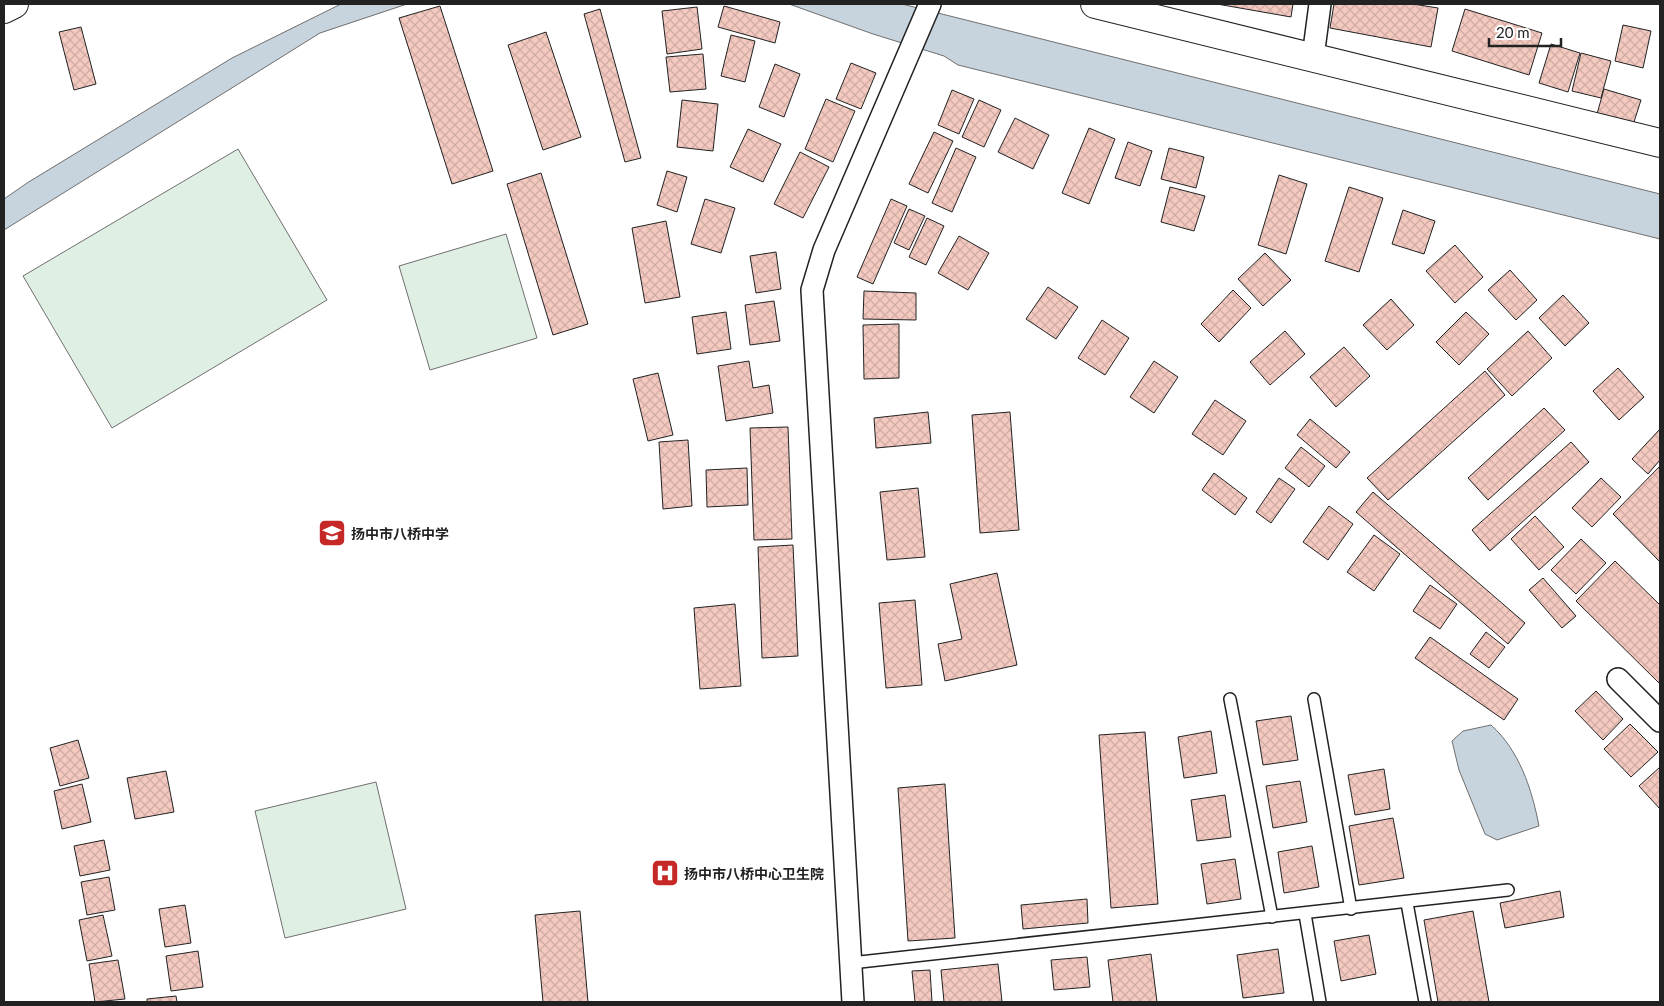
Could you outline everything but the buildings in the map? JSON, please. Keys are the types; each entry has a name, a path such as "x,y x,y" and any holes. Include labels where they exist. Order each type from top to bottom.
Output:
{"street":[{"path":"4,9 14,4"},
{"path":"853,1002 812,290 824,250 930,4"},
{"path":"1095,4 1660,143"},
{"path":"1313,57 1320,4"},
{"path":"1618,679 1660,721"}],"lane":[{"path":"1230,699 1272,917"},
{"path":"1314,699 1351,909"},
{"path":"851,963 1351,909 1508,890"},
{"path":"1407,902 1425,1002"},
{"path":"1305,914 1320,1002"}],"green space":[{"path":"238,149 327,300 112,428 23,276"},
{"path":"506,234 537,338 430,370 399,266"},
{"path":"376,782 406,909 285,938 255,811"}],"shaded area":[{"path":"341,4 407,4 320,33 4,230 4,199 27,183 232,58"},
{"path":"789,4 902,4 1660,194 1660,239 958,65 944,56 873,34"},
{"path":"1491,725 1501,735 1517,758 1528,784 1539,826 1497,840 1485,834 1459,770 1452,741 1463,731"}],"place":[{"name":"扬中市八桥中学","path":"332,533"},
{"name":"扬中市八桥中心卫生院","path":"665,873"}]}
